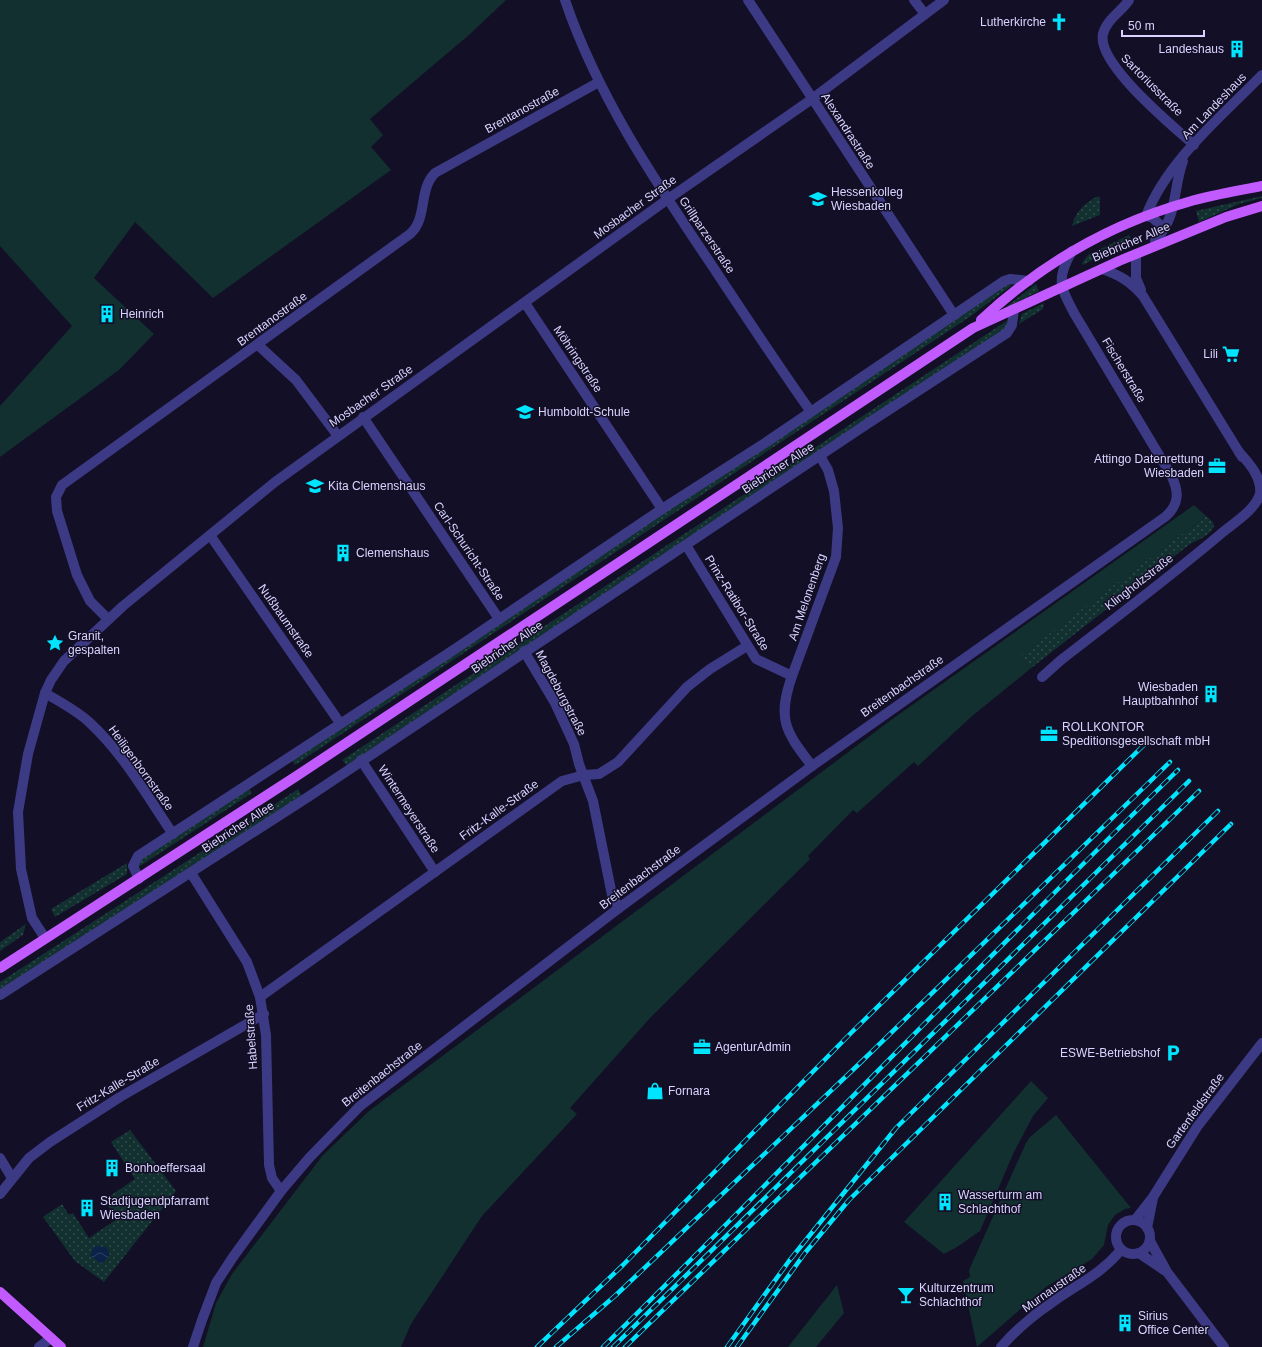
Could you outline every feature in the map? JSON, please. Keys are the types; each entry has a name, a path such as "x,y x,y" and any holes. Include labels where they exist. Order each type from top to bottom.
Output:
{"main road":[{"name":"Biebricher Allee","path":"0,968 139,879 973,328 1029,281 1072,251 1095,238 1146,216 1228,192 1262,186"},
{"name":"Biebricher Allee","path":"973,328 1136,254 1226,217 1262,206"},
{"path":"0,1292 61,1347"}],"street":[{"name":"Grillparzerstraße","path":"565,0 584,52 599,82 668,200 811,412"},
{"name":"Alexandrastraße","path":"748,0 954,315"},
{"path":"914,0 925,14"},
{"name":"Mosbacher Straße","path":"45,938 32,918 24,882 18,846 18,812 28,754 45,693 51,680 64,661 108,619 275,482 668,200 812,99 944,0"},
{"name":"Sartoriusstraße","path":"1129,0 1104,28 1102,39 1106,53 1122,77 1194,145"},
{"name":"Am Landeshaus","path":"1146,216 1158,188 1185,155 1262,75"},
{"name":"Brentanostraße","path":"108,619 90,601 77,575 56,511 56,497 58,490 66,480 258,345 414,231 420,223 428,182 435,173 599,82"},
{"name":"Am Landeshaus","path":"1148,249 1168,226 1174,208 1178,174 1185,155"},
{"path":"1146,216 1153,218 1159,224 1159,230 1155,241"},
{"path":"1061,287 1061,276 1072,251"},
{"name":"Klingholzstraße","path":"1136,254 1136,278 1143,296"},
{"name":"Klingholzstraße","path":"1042,677 1061,660 1204,548 1252,507 1254,495 1254,486 1239,452 1143,296 1132,283 1122,277 1102,269"},
{"path":"139,879 133,866 138,856 811,412 1007,279 1029,281"},
{"name":"Fischerstraße","path":"1061,287 1074,313 1171,475 1176,486 1177,501"},
{"name":"Möhringstraße","path":"525,303 662,509"},
{"name":"Biebricher Allee","path":"0,995 191,873 867,424 1007,333 1012,325 1014,309"},
{"path":"258,345 296,380 338,436"},
{"name":"Carl-Schuricht-Straße","path":"363,418 499,619"},
{"name":"Am Melonenberg","path":"792,676 836,557 838,528 834,491 828,470 820,456"},
{"name":"Breitenbachstraße","path":"193,1347 216,1284 233,1257 281,1192 322,1143 360,1106 620,908 812,766 1165,517 1174,508 1177,501"},
{"name":"Nußbaumstraße","path":"210,535 340,723"},
{"name":"Prinz-Ratibor-Straße","path":"686,545 747,646 759,661 792,676"},
{"name":"Fritz-Kalle-Straße","path":"260,997 562,781 584,774 599,774 609,769 618,762 687,687 716,665 747,646"},
{"name":"Magdeburgstraße","path":"524,651 566,724 574,744 593,801 612,895 620,908"},
{"path":"792,676 785,700 785,718 795,743 812,766"},
{"name":"Heiligenbornstraße","path":"45,693 73,709 100,732 172,834"},
{"name":"Wintermeyerstraße","path":"361,760 435,872"},
{"name":"Habelstraße","path":"191,873 247,962 260,997 264,1014 269,1165 272,1178 281,1192"},
{"name":"Fritz-Kalle-Straße","path":"0,1194 29,1158 50,1142 120,1097 264,1014"},
{"name":"Gartenfeldstraße","path":"1135,1220 1153,1197 1197,1127 1262,1043"},
{"path":"0,1158 12,1178"},
{"name":"Gartenfeldstraße","path":"1147,1228 1153,1197"},
{"path":"1150,1241 1145,1249 1139,1253 1132,1254 1122,1250 1116,1242 1117,1232 1122,1224 1135,1220 1147,1228 1150,1241 1167,1272 1224,1347"},
{"name":"Murnaustraße","path":"1001,1347 1030,1319 1050,1304 1095,1276 1122,1250"},
{"path":"1139,1253 1167,1272"},
{"path":"39,1347 51,1338"}],"green space":[{"path":"0,0 506,0 470,34 370,119 383,135 371,147 391,170 213,298 135,222 94,278 154,334 119,370 0,457 0,406 72,326 0,246"},
{"path":"1262,196 1262,198 1239,204 1199,222 1196,211"},
{"path":"1096,197 1100,197 1100,215 1072,226 1075,217 1081,209"},
{"path":"1129,235 1132,240 1083,265 1082,263 1088,255"},
{"path":"1011,282 1011,286 968,318 295,765 291,759"},
{"path":"1036,284 1039,291 1007,306"},
{"path":"1044,303 1043,309 1019,324 1022,314"},
{"path":"1008,320 1007,329 347,766 342,760"},
{"path":"1194,505 1206,516 1020,656 1030,669 971,717 918,766 914,762 857,813 853,810 808,856 810,859 650,1018 570,1108 577,1114 482,1216 411,1324 401,1347 203,1347 216,1303 232,1274 323,1155 369,1111 891,720"},
{"path":"1206,516 1213,522 1214,527 1209,533 1190,544 1030,669 1019,656"},
{"path":"249,788 252,793 137,868 139,859"},
{"path":"298,789 302,796 0,991 0,982"},
{"path":"127,863 127,874 55,917 51,909"},
{"path":"26,924 23,935 0,951 0,942"},
{"path":"1031,1081 1048,1098 1033,1116 1014,1152 980,1231 944,1254 904,1222"},
{"path":"1056,1115 1131,1208 1125,1209 1115,1215 1108,1225 1104,1245 1092,1259 1046,1287 977,1347 963,1281 970,1277 969,1270 1026,1143 1030,1137"},
{"path":"130,1130 176,1191 104,1282 75,1261 43,1217 62,1204 69,1215 73,1213 89,1238 117,1219 104,1200 135,1179 111,1142"},
{"path":"837,1285 844,1313 816,1347 788,1347"}],"water":[{"path":"95,1246 106,1247 110,1255 101,1264 90,1255"}],"railway":[{"path":"537,1347 623,1265 851,1033 1149,740"},
{"path":"556,1347 616,1295 858,1065 1170,762"},
{"path":"603,1347 1178,770"},
{"path":"613,1347 1189,781"},
{"path":"625,1347 1199,791"},
{"path":"727,1347 789,1261 896,1128 1218,811"},
{"path":"737,1347 805,1253 849,1200 1231,824"}],"place":[{"name":"Lutherkirche","path":"1059,22"},
{"name":"Landeshaus","path":"1237,49"},
{"name":"Hessenkolleg Wiesbaden","path":"818,199"},
{"name":"Heinrich","path":"107,314"},
{"name":"Lili","path":"1231,354"},
{"name":"Humboldt-Schule","path":"525,412"},
{"name":"Attingo Datenrettung Wiesbaden","path":"1217,466"},
{"name":"Kita Clemenshaus","path":"315,486"},
{"name":"Clemenshaus","path":"343,553"},
{"name":"Granit, gespalten","path":"55,643"},
{"name":"Wiesbaden Hauptbahnhof","path":"1211,694"},
{"name":"ROLLKONTOR Speditionsgesellschaft mbH","path":"1049,734"},
{"name":"AgenturAdmin","path":"702,1047"},
{"name":"ESWE-Betriebshof","path":"1173,1053"},
{"name":"Fornara","path":"655,1091"},
{"name":"Bonhoeffersaal","path":"112,1168"},
{"name":"Wasserturm am Schlachthof","path":"945,1202"},
{"name":"Stadtjugendpfarramt Wiesbaden","path":"87,1208"},
{"name":"Kulturzentrum Schlachthof","path":"906,1295"},
{"name":"Sirius Office Center","path":"1125,1323"}]}
